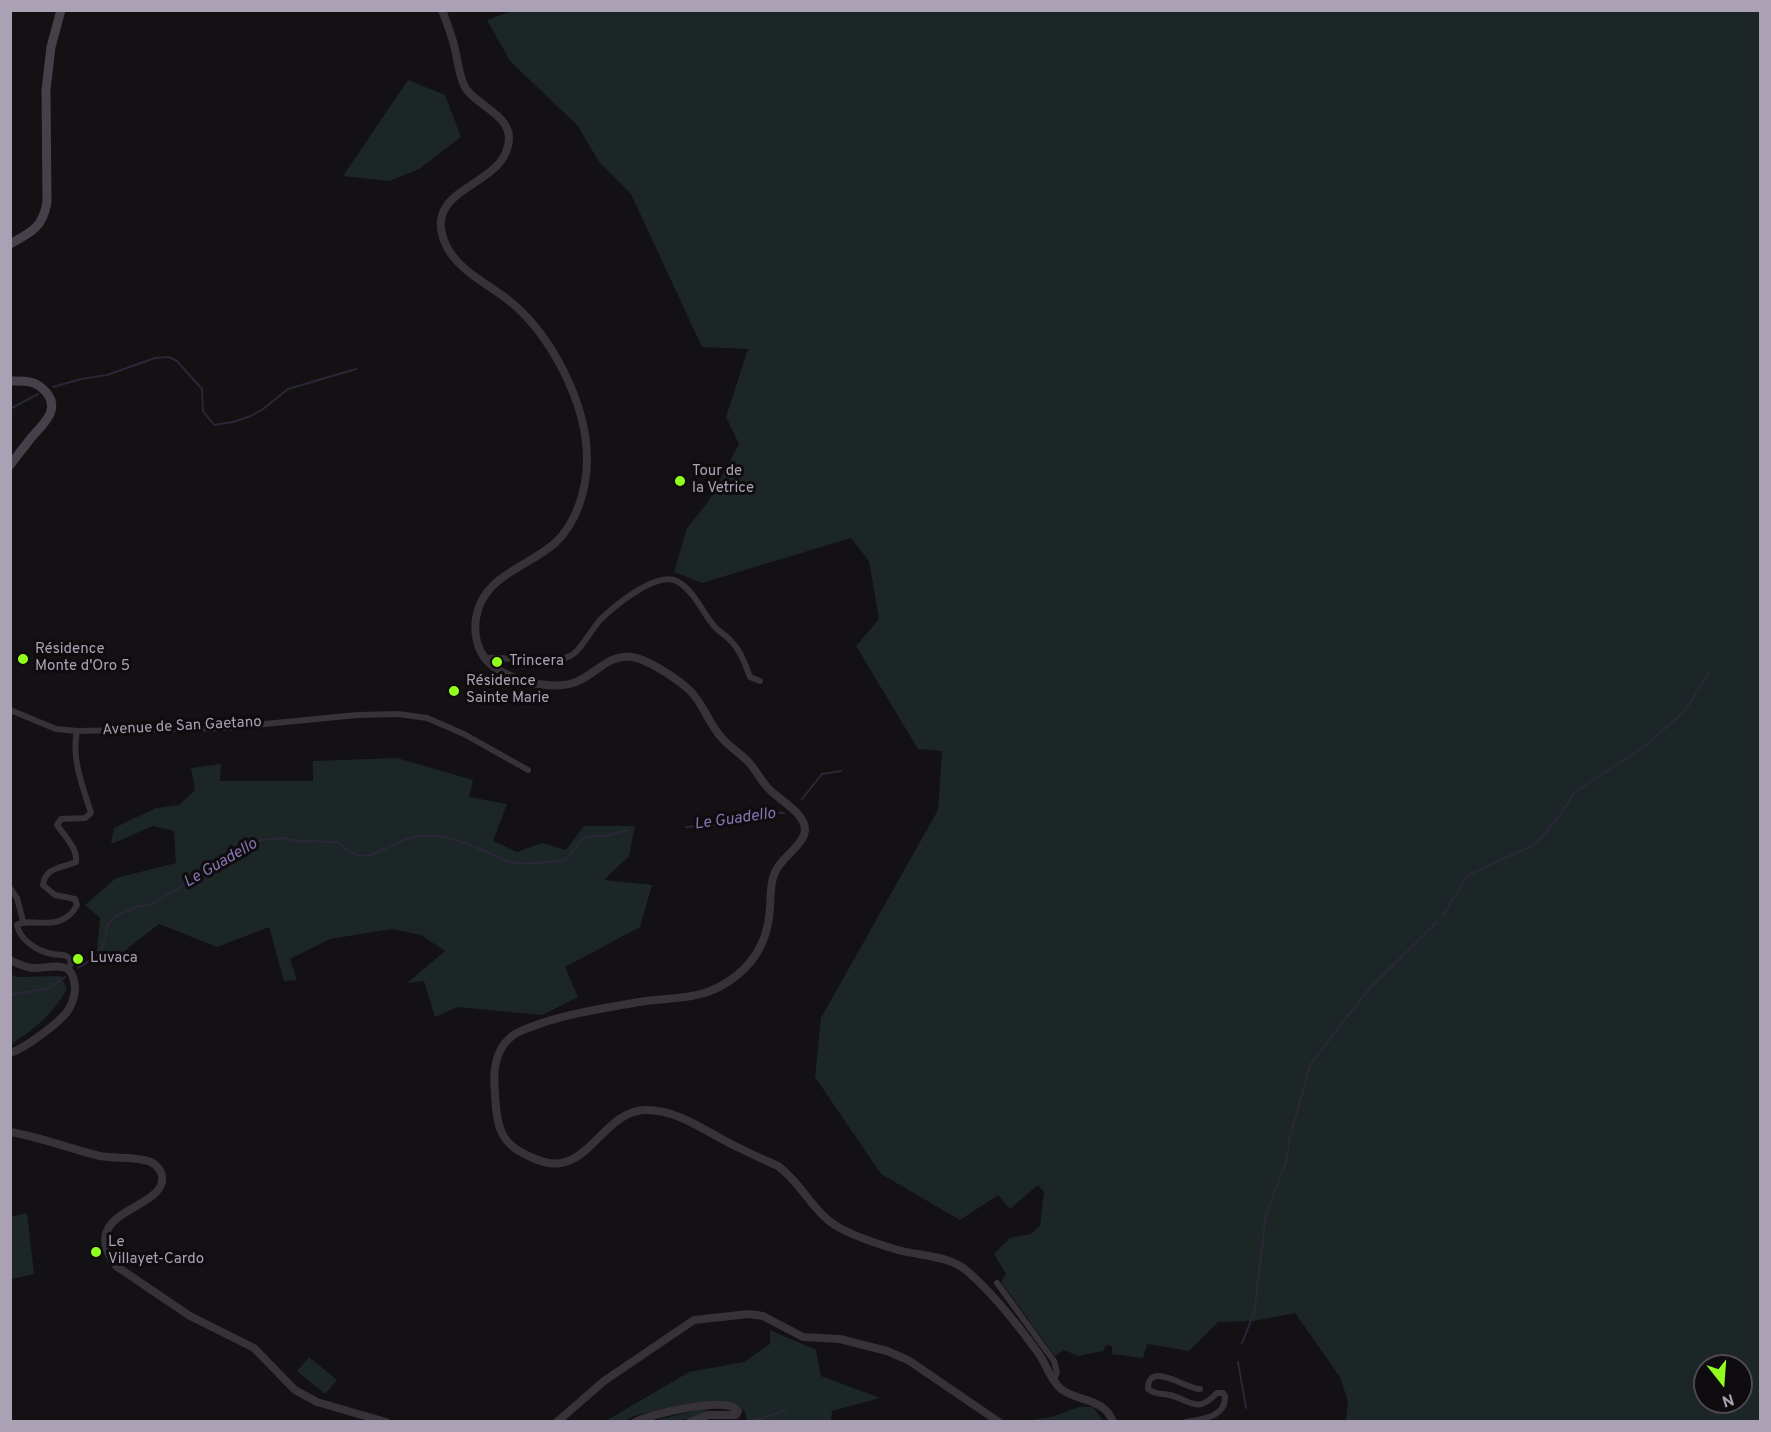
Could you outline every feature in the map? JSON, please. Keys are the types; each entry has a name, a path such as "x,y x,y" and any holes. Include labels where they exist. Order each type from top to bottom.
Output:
{"main road":[{"path":"10,244 39,225 45,214 47,202 46,90 51,47 61,10"},
{"path":"10,381 32,381 50,396 52,404 51,413 46,422 10,465"}],"street":[{"path":"442,10 451,35 460,75 466,88 504,121 509,134 508,149 499,164 457,193 449,202 441,218 441,230 446,247 456,261 528,316 548,343 572,394 583,424 587,461 578,506 567,530 553,546 498,579 484,596 477,611 475,631 477,645 490,664 522,680 541,685 561,686 578,681 610,659 627,657 641,659 682,683 696,696 721,737 750,763 770,790 805,823 806,829 803,838 776,869 772,882 770,920 764,941 754,960 734,979 709,992 688,999 645,1001 578,1014 551,1020 511,1037 502,1046 493,1074 498,1126 506,1140 517,1151 544,1163 559,1164 581,1155 628,1113 648,1110 672,1113 778,1166 789,1174 828,1221 845,1231 898,1250 944,1259 965,1269 1003,1308 1040,1355 1061,1390 1099,1404 1110,1415 1113,1422"},
{"path":"484,658 546,661 570,657 579,651 590,631 601,619 626,598 659,580 670,579 680,582 715,627 730,639 739,651 750,677 760,681"},
{"name":"Avenue de San Gaetano","path":"10,710 56,729 77,731 224,728 357,714 398,714 427,718 464,734 528,770"},
{"path":"68,970 71,963 69,957 51,954 33,947 19,932 17,925 23,921 49,924 68,916 77,905 75,899 55,895 44,885 44,877 62,865 76,862 77,856 57,825 61,819 85,818 91,813 78,768 75,740 77,731"},
{"path":"10,888 17,898 23,921"},
{"path":"10,960 34,968 57,967 68,970 74,978 75,994 68,1011 39,1037 19,1051 10,1053"},
{"path":"10,1132 102,1156 150,1162 160,1169 163,1178 160,1188 155,1194 115,1219 106,1236 105,1245 108,1256 116,1266 190,1316 254,1348 295,1390 317,1402 386,1422"},
{"path":"997,1283 1054,1362 1057,1372 1054,1380"},
{"path":"557,1422 603,1381 694,1320 749,1314 763,1316 803,1337 840,1339 887,1351 908,1360 999,1422"},
{"path":"1186,1422 1218,1414 1224,1407 1223,1393 1217,1393 1211,1400 1201,1405 1194,1405 1170,1395 1152,1393 1148,1389 1148,1384 1151,1378 1162,1375 1194,1389 1200,1389"},
{"path":"635,1422 644,1417 700,1406 729,1405 736,1407 738,1411 736,1415 708,1415 690,1422"}],"shaded area":[{"path":"512,11 1760,11 1760,1421 1346,1421 1348,1401 1340,1377 1295,1313 1254,1321 1218,1322 1189,1351 1147,1344 1143,1358 1112,1354 1112,1346 1106,1345 1103,1351 1078,1356 1064,1350 1055,1356 1001,1282 1006,1274 994,1254 1010,1238 1031,1234 1040,1226 1044,1192 1038,1185 1010,1209 998,1195 960,1220 881,1174 815,1077 821,1018 938,810 942,751 918,749 856,646 879,619 869,561 851,538 702,583 674,572 687,528 708,502 739,444 726,417 748,349 702,347 631,194 599,162 578,126 510,61 487,20"},
{"path":"408,80 445,95 461,137 419,169 389,181 343,176"},
{"path":"397,758 473,780 469,797 507,804 493,841 517,852 542,843 566,850 584,826 635,826 629,856 604,880 652,885 640,927 565,967 578,997 542,1015 458,1007 435,1017 424,981 407,983 445,951 421,935 392,929 330,939 290,959 297,980 284,981 269,927 217,947 159,924 113,960 97,951 100,918 85,905 116,878 176,863 174,831 153,826 111,844 114,828 156,808 179,805 195,790 191,768 221,764 220,781 313,781 313,761"},
{"path":"11,974 17,977 61,976 67,989 43,1020 11,1044"},
{"path":"27,1213 34,1274 11,1279 11,1217"},
{"path":"770,1330 816,1350 821,1376 880,1398 832,1411 831,1421 747,1421 745,1412 739,1406 720,1401 689,1403 634,1416 624,1421 604,1422 689,1372 744,1362 770,1344"},
{"path":"309,1357 337,1380 325,1394 297,1371"},
{"path":"1079,1407 1093,1407 1103,1421 1026,1421 1052,1417"},
{"path":"706,1408 707,1412 679,1421 649,1422"}],"waterway":[{"path":"53,387 107,375 155,358 169,357 177,361 202,389 203,411 214,425 251,416 288,389 356,369"},
{"path":"10,409 38,394"},
{"path":"1442,917 1468,875 1536,844 1560,815 1575,792 1646,745 1684,712 1710,671"},
{"name":"Le Guadello","path":"802,799 822,774 841,771"},
{"name":"Le Guadello","path":"686,827 727,824 765,812 784,813"},
{"name":"Le Guadello","path":"78,968 100,952 105,941 107,925 116,916 136,907 152,904 262,840 283,838 297,841 338,842 347,850 364,856 404,840 438,836 450,838 510,862 528,864 566,860 584,837 604,836 627,830"},
{"path":"1242,1343 1254,1313 1266,1215 1287,1159 1290,1137 1310,1065 1368,990 1437,922"},
{"name":"Le Guadello","path":"10,995 49,988 65,977"},
{"path":"1238,1362 1246,1408"},
{"path":"751,1422 786,1410"}],"place":[{"name":"Tour de la Vetrice","path":"680,481"},
{"name":"Résidence Monte d'Oro 5","path":"23,659"},
{"name":"Trincera","path":"497,662"},
{"name":"Résidence Sainte Marie","path":"454,691"},
{"name":"Luvaca","path":"78,959"},
{"name":"Le Villayet-Cardo","path":"96,1252"}]}
